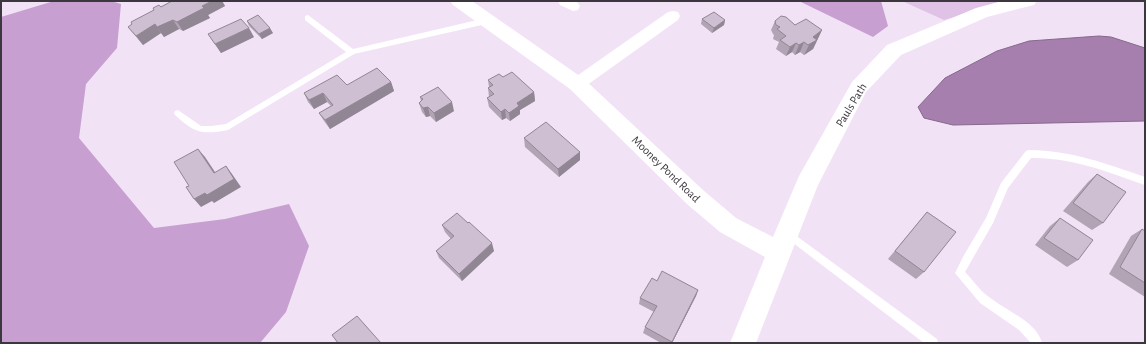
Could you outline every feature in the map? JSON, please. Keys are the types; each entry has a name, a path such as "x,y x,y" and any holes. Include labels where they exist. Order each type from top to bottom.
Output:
{"street":[{"name":"Mooney Pond Road","path":"459,1 577,84 695,197 728,225 784,243"},
{"name":"Pauls Path","path":"784,243 807,183 859,87 894,50 982,12 1028,1"},
{"path":"577,84 673,16"},
{"path":"743,343 784,243"}],"lane":[{"path":"308,18 352,52"},
{"path":"178,113 192,126 199,130 228,127 352,52 486,21"},
{"path":"1036,343 1037,342 1023,326 984,300 960,274 967,258 990,220 1004,186 1029,154 1042,153 1085,161 1145,181"},
{"path":"784,243 933,343"}],"shaded area":[{"path":"54,1 111,1 121,4 117,48 86,84 79,138 154,228 225,219 289,204 309,246 286,312 260,343 1,343 1,17"},
{"path":"778,1 881,1 888,26 873,37 801,2"},
{"path":"902,1 1010,1 944,20"},
{"path":"1099,36 1111,37 1145,48 1145,121 953,125 924,118 918,107 945,78 997,51 1029,41"}],"building":[{"path":"172,1 212,1 202,6 204,8 177,22 173,20 157,27 155,24 136,36 128,27 132,24 131,22 154,10 153,8 159,5 161,7"},
{"path":"714,12 725,20 714,28 702,19"},
{"path":"258,15 270,28 259,34 247,21"},
{"path":"781,16 786,17 795,25 806,19 822,30 813,37 817,40 808,45 804,42 799,45 796,43 790,47 780,40 786,36 777,29 780,27 776,25 775,21"},
{"path":"241,19 249,28 215,44 208,34"},
{"path":"377,68 391,82 325,120 319,113 333,105 323,93 309,100 304,93 337,75 347,85"},
{"path":"512,72 534,92 517,103 519,106 509,113 505,109 501,112 487,98 494,94 488,88 493,85 488,80 499,74 503,77"},
{"path":"438,87 452,102 434,113 428,107 423,108 419,103 423,99 420,97"},
{"path":"546,122 580,152 558,169 524,138"},
{"path":"198,149 214,173 226,166 234,179 207,195 205,193 194,199 186,187 189,186 174,162"},
{"path":"1097,174 1126,192 1103,223 1073,203"},
{"path":"927,212 956,232 924,272 895,251"},
{"path":"457,213 492,243 459,274 436,251 454,236 442,225"},
{"path":"1060,218 1093,240 1078,260 1044,238"},
{"path":"1142,229 1145,231 1145,283 1120,267"},
{"path":"662,271 698,290 672,342 645,327 657,306 640,298 652,278 657,281"},
{"path":"357,316 381,343 338,343 332,335"}]}
